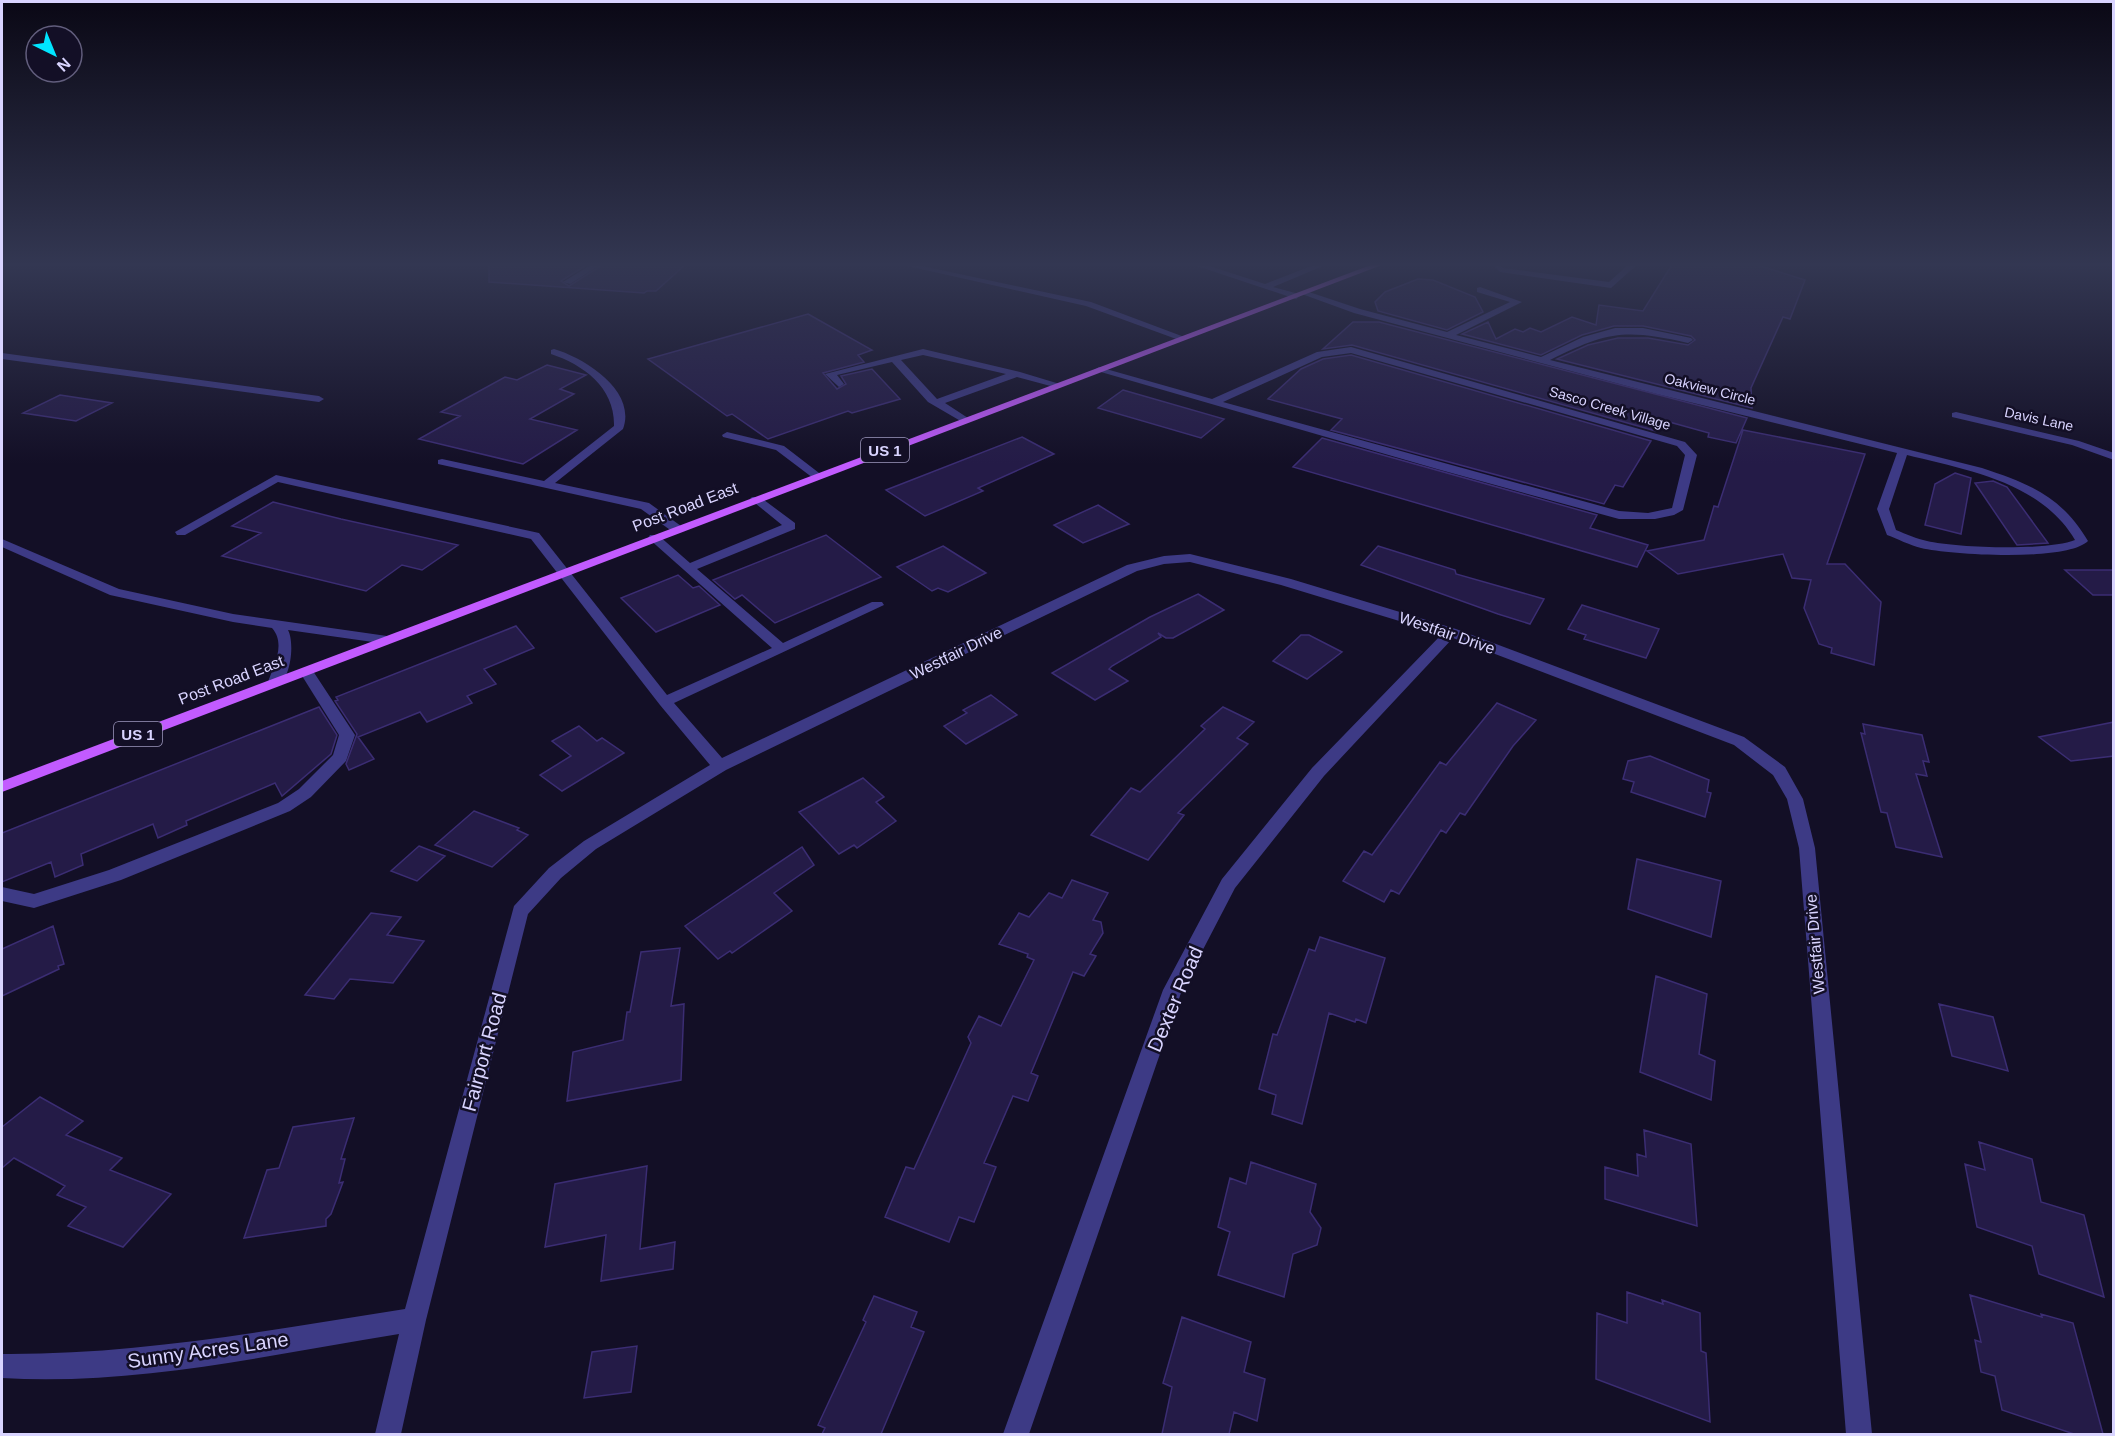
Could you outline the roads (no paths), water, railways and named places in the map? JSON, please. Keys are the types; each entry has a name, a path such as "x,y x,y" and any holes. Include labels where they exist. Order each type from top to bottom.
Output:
{"main road":[{"name":"Post Road East","path":"2,786 1204,330"}],"street":[{"path":"1160,330 1182,338"},
{"name":"Oakview Circle","path":"1429,330 1661,392 1903,451 2010,482 2040,496 2075,525 2082,541 2066,548 2035,551 1944,548 1922,544 1891,532 1882,509 1903,451"},
{"path":"1448,335 1459,330"},
{"path":"1542,360 1587,339 1616,330"},
{"path":"1616,330 1641,331 1688,340"},
{"name":"Sasco Creek Village","path":"1099,370 1441,467 1619,514 1662,516 1677,510 1691,455 1681,444 1661,437 1352,350 1320,354 1214,402"},
{"path":"547,484 619,427 618,408 597,375 571,357 554,352"},
{"path":"839,384 830,374 923,352 1058,385"},
{"path":"2,356 319,399"},
{"path":"894,359 936,403 964,420"},
{"path":"936,403 1017,374"},
{"name":"Davis Lane","path":"1956,415 2076,443 2114,457"},
{"path":"728,435 780,448 817,476"},
{"path":"442,462 645,506 678,529"},
{"path":"181,532 276,478 535,536 664,702 720,766"},
{"path":"688,568 791,526 756,499"},
{"path":"654,538 782,649"},
{"path":"2,543 115,592 233,618 387,640"},
{"name":"Westfair Drive","path":"720,766 1132,568 1164,560 1190,558 1225,566 1451,632 1738,741 1779,771 1795,799 1806,848 1859,1434"},
{"path":"664,702 877,605"},
{"path":"275,682 287,643 282,629 276,624"},
{"name":"Dexter Road","path":"1016,1434 1173,990 1228,884 1318,772 1451,632"},
{"path":"2,894 34,901 115,875 284,807 305,793 340,756 347,735 306,671"},
{"name":"Fairport Road","path":"388,1434 414,1320 520,911 555,873 590,845 720,766"},
{"name":"Sunny Acres Lane","path":"2,1366 48,1368 145,1360 414,1320"}]}
